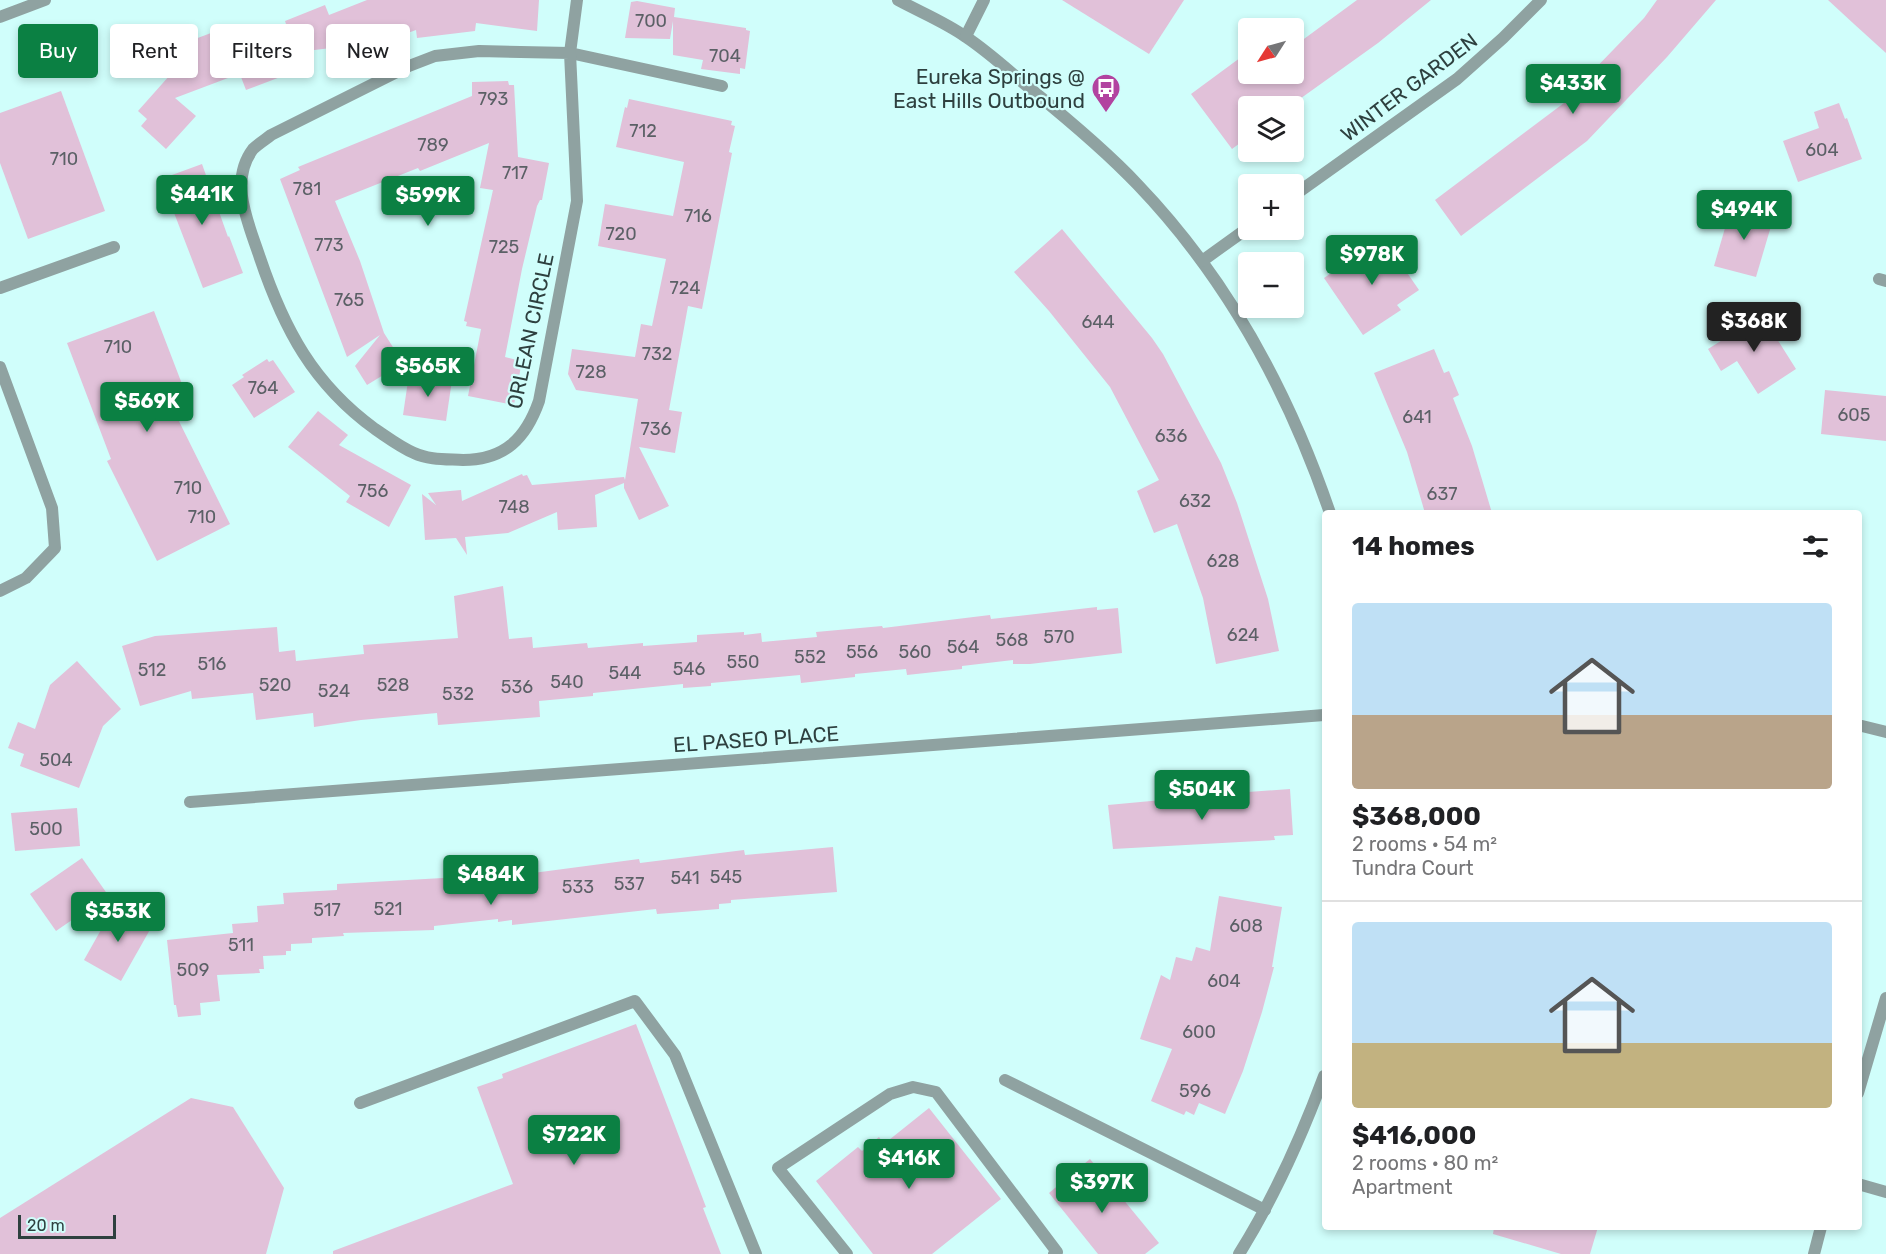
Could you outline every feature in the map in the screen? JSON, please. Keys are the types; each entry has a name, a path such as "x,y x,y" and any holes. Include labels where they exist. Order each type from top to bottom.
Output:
{"street":[{"path":"0,17 45,0"},
{"name":"ORLEAN CIRCLE","path":"577,0 570,53 577,201 539,401 532,421 523,435 503,452 481,460 436,459 414,453 368,424 321,380 306,359 275,302 243,207 241,184 245,165 254,148 271,135 409,66 435,56 479,51 570,53 722,86"},
{"path":"898,0 966,36 1087,135 1139,186 1202,261 1274,376 1300,431 1329,510"},
{"path":"966,36 984,0"},
{"name":"WINTER GARDEN","path":"1304,188 1457,79 1503,39 1541,0"},
{"path":"1202,261 1238,235"},
{"path":"0,288 114,247"},
{"path":"0,366 52,508 55,548 26,578 0,591"},
{"name":"EL PASEO PLACE","path":"190,802 1322,715"},
{"path":"1862,726 1886,732"},
{"path":"1862,1079 1886,998"},
{"path":"360,1103 635,1001 675,1054 756,1254"},
{"path":"1005,1080 1265,1210"},
{"path":"1239,1254 1265,1210 1305,1128 1322,1081"},
{"path":"847,1254 778,1168 890,1094 913,1088 936,1092 1057,1252 1054,1254"},
{"path":"1862,1185 1886,1192"},
{"path":"1814,1254 1820,1230"}],"building":[{"path":"367,0 539,0 537,31 476,23 475,31 417,38 416,30 410,32 410,24 326,24 326,49 314,50 314,24 286,24 285,21 325,5 329,15"},
{"path":"1062,0 1184,0 1149,54"},
{"path":"1357,0 1431,0 1378,43 1304,96 1238,96 1238,144 1232,149 1191,94 1238,59 1238,84 1304,84 1304,39"},
{"path":"1657,0 1716,0 1667,57 1587,141 1461,236 1435,200 1588,85 1584,80 1644,18"},
{"path":"1828,0 1886,0 1886,53 1854,24"},
{"path":"637,1 675,8 674,17 746,28 750,31 745,69 740,68 740,74 701,69 703,60 673,55 673,21 670,39 625,38 631,2"},
{"path":"210,33 210,78 228,78 175,98 196,116 166,149 141,126 147,119 138,111 167,78 198,78 198,38"},
{"path":"241,78 278,78 246,90"},
{"path":"508,81 509,85 514,85 518,157 549,163 542,200 537,206 522,269 505,357 517,360 516,365 521,366 514,405 468,396 481,329 466,326 467,322 464,321 493,190 480,188 489,143 420,171 418,168 335,201 360,261 384,333 403,363 367,385 355,366 380,335 347,357 280,179 300,170 298,167 472,96 472,82"},
{"path":"61,91 105,211 28,239 0,163 0,113"},
{"path":"629,99 732,121 731,125 735,126 729,152 732,153 702,309 688,306 669,410 682,412 675,453 639,447 669,506 639,520 624,488 624,483 595,495 597,527 558,530 557,512 508,533 465,537 467,555 456,538 425,540 422,494 436,505 428,493 461,490 462,501 522,474 527,475 532,485 624,477 625,480 638,399 576,390 568,374 572,349 635,357 641,324 652,326 666,259 598,246 605,204 673,216 684,162 616,147"},
{"path":"1839,103 1862,159 1798,182 1783,141 1819,128 1814,112"},
{"path":"202,164 243,273 203,288 161,179"},
{"path":"1732,204 1774,216 1756,277 1714,266"},
{"path":"1062,229 1163,354 1221,463 1237,503 1268,599 1279,651 1216,664 1203,598 1177,524 1154,533 1137,491 1159,480 1110,387 1049,311 1014,272"},
{"path":"1383,238 1419,290 1397,305 1401,310 1363,335 1324,278"},
{"path":"154,311 182,384 164,391 230,524 157,561 107,461 111,459 67,343"},
{"path":"1760,312 1796,369 1758,394 1737,361 1721,371 1708,349"},
{"path":"1434,349 1444,373 1449,371 1459,395 1453,398 1472,446 1491,510 1424,510 1407,452 1374,373"},
{"path":"267,359 269,362 273,360 295,392 254,418 232,385 244,377 242,375"},
{"path":"409,374 452,380 446,421 403,415"},
{"path":"1825,390 1886,396 1886,441 1821,434"},
{"path":"318,411 348,435 339,445 411,485 389,527 346,502 350,496 288,447"},
{"path":"503,586 509,639 532,637 533,648 587,643 588,648 643,643 643,646 697,642 697,635 744,632 744,635 761,633 762,642 817,637 816,632 882,626 883,628 990,615 991,619 1097,607 1097,610 1118,608 1122,653 1030,664 1013,664 1013,660 907,675 906,669 801,683 800,675 711,683 711,686 683,688 683,684 593,693 593,696 539,701 540,717 438,725 437,713 314,727 313,713 256,720 253,693 192,699 191,691 140,706 122,646 155,636 277,627 279,652 295,650 296,661 364,654 363,645 458,638 454,596"},
{"path":"77,661 121,709 103,726 79,788 20,766 24,754 8,748 18,722 35,729 50,685"},
{"path":"1290,789 1293,835 1274,836 1275,840 1113,849 1108,805 1162,800 1163,802 1235,798 1234,793"},
{"path":"77,808 80,846 15,851 11,813"},
{"path":"833,847 837,892 731,900 731,903 719,904 719,909 657,914 656,909 512,925 512,920 498,922 498,919 434,926 434,930 343,933 344,936 312,938 312,943 291,944 291,951 286,951 286,955 263,956 264,969 259,969 260,973 217,975 220,1001 200,1003 201,1015 178,1017 176,1005 174,1005 167,940 233,933 232,924 258,922 257,906 284,904 283,893 337,890 337,884 478,876 478,874 513,871 533,870 533,873 639,859 640,863 744,850 745,855"},
{"path":"82,858 108,895 56,931 30,894"},
{"path":"1219,896 1282,907 1272,967 1274,967 1243,1071 1225,1114 1199,1103 1194,1115 1186,1111 1184,1115 1151,1101 1172,1049 1140,1039 1161,975 1170,980 1176,957 1192,961 1196,947 1210,951"},
{"path":"115,905 152,926 121,981 84,960"},
{"path":"636,1024 706,1207 703,1208 721,1254 333,1254 333,1251 513,1184 477,1087 503,1078 502,1074"},
{"path":"191,1098 233,1107 284,1188 266,1254 0,1254 0,1218"},
{"path":"929,1108 1001,1199 932,1254 873,1254 816,1181 858,1147 862,1151 879,1137 884,1144"},
{"path":"1090,1159 1159,1243 1145,1254 1098,1254 1049,1193"},
{"path":"1494,1230 1597,1230 1590,1254 1561,1254 1493,1234"}],"place":[{"name":"Eureka Springs @ East Hills Outbound","path":"1106,114"}]}
